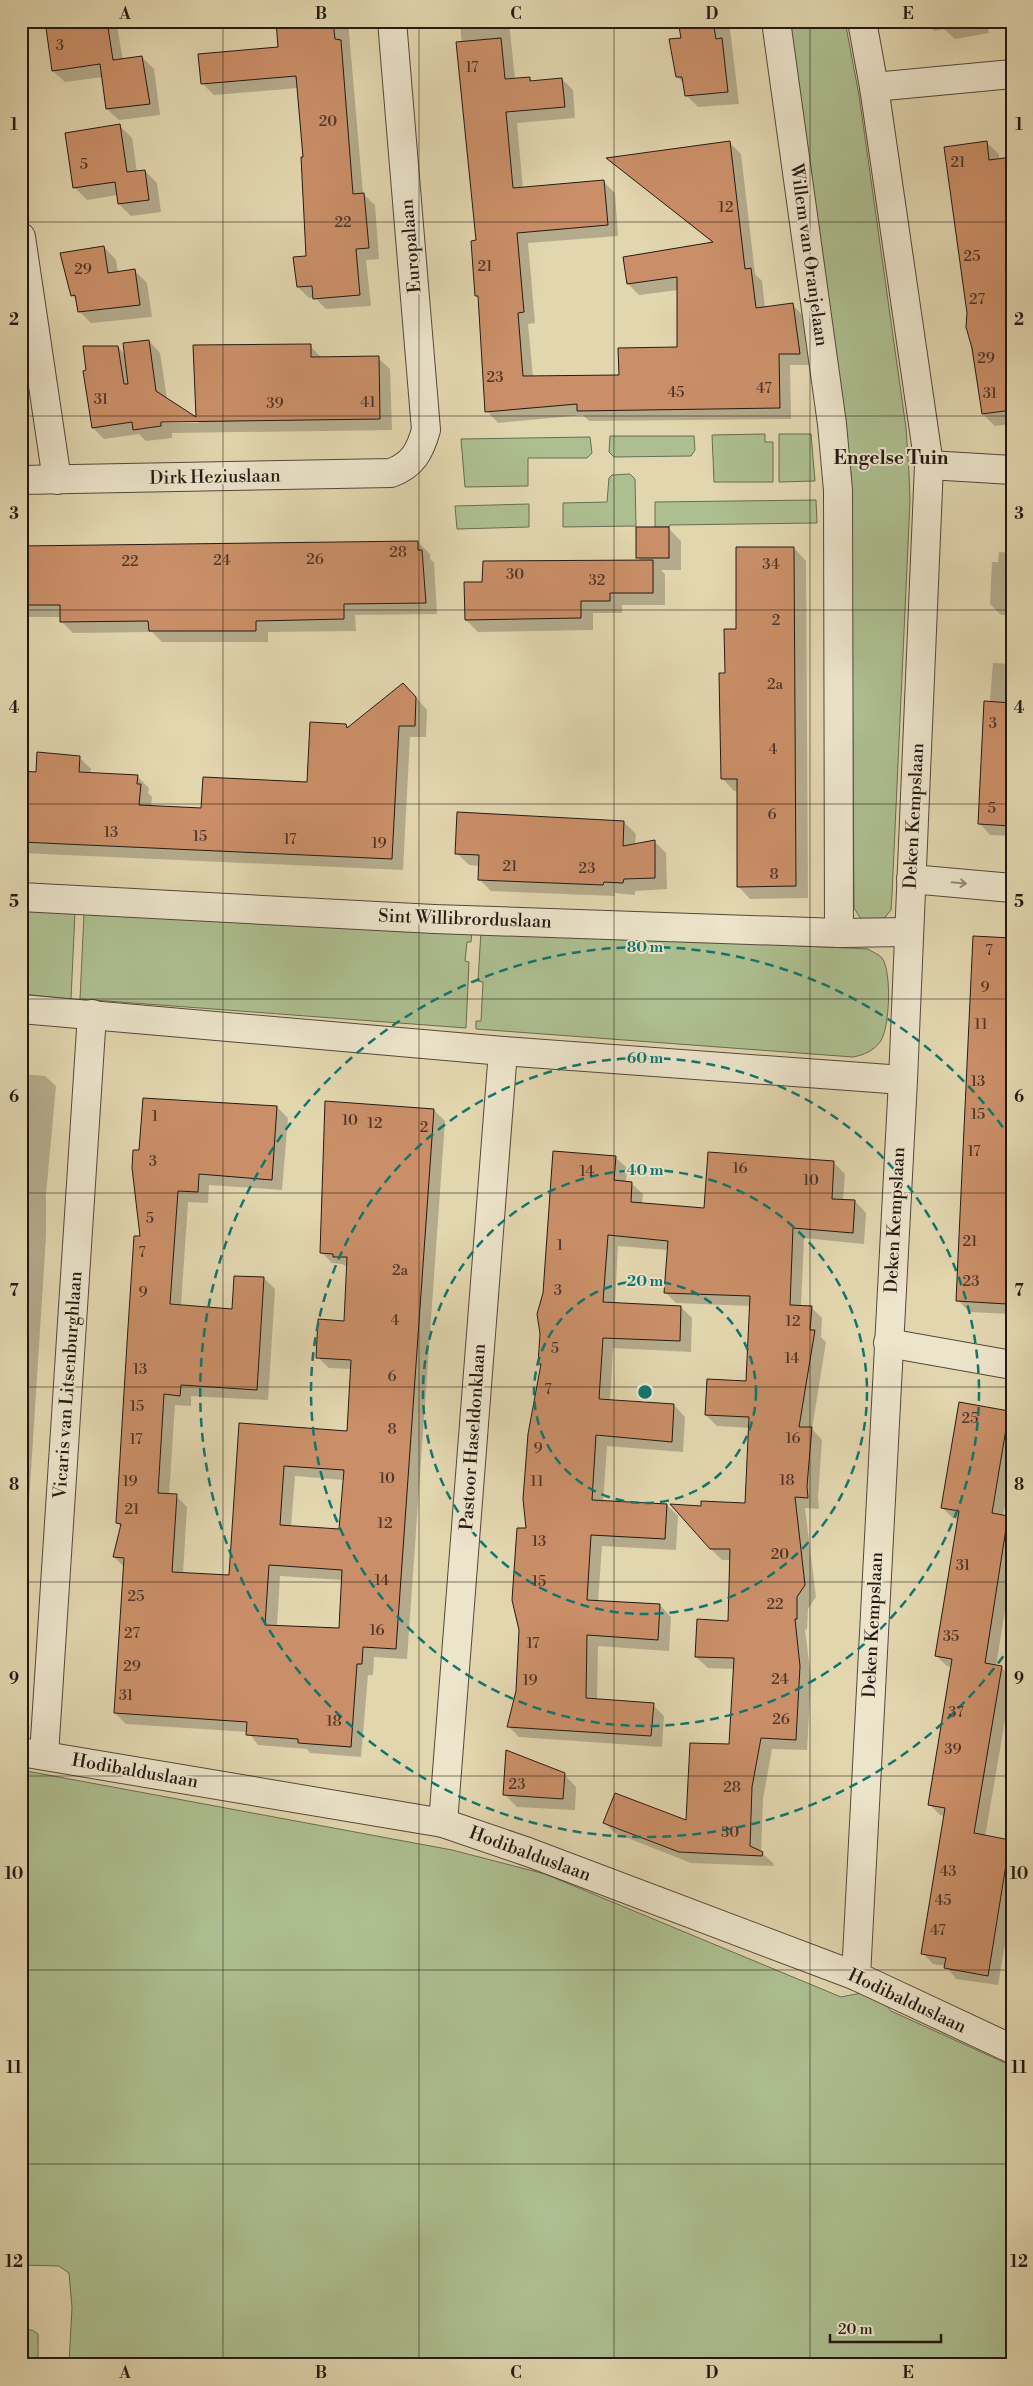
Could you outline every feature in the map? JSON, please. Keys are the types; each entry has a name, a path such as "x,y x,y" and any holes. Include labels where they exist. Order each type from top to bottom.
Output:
{"street":[{"name":"Europalaan","path":"392,21 426,430 418,454 408,465"},
{"name":"Willem van Oranjelaan","path":"776,21 831,415 838,490 839,932"},
{"path":"862,21 874,87 929,464 1012,470"},
{"path":"874,87 1012,74"},
{"path":"21,237 57,480"},
{"name":"Deken Kempslaan","path":"856,1976 903,1080 929,464"},
{"name":"Dirk Heziuslaan","path":"21,480 391,473 408,465"},
{"path":"911,879 1012,888"},
{"name":"Sint Willibrorduslaan","path":"21,898 434,919 839,932 908,932"},
{"path":"21,1009 503,1051 903,1080"},
{"name":"Vicaris van Litsenburghlaan","path":"33,1754 92,1014"},
{"name":"Pastoor Haseldonklaan","path":"443,1823 503,1051"},
{"path":"888,1343 1012,1365"},
{"name":"Hodibalduslaan","path":"33,1754 443,1823 528,1852 856,1976 1012,2049"}],"green space":[{"path":"788,21 845,21 859,95 906,428 910,501 892,895 891,910 882,921 861,919 854,908 851,475"},
{"path":"765,434 765,442 773,442 773,482 714,482 712,435"},
{"path":"779,434 811,434 815,481 779,482"},
{"path":"610,436 694,436 695,450 691,456 614,457 609,452"},
{"path":"590,437 592,453 587,458 528,458 528,486 465,487 461,439"},
{"path":"630,474 635,479 636,526 563,527 563,503 607,502 609,478 612,475"},
{"path":"816,500 817,523 670,525 669,527 655,527 655,502"},
{"path":"529,504 529,527 457,529 455,506"},
{"path":"21,910 75,912 71,999 21,994"},
{"path":"84,913 472,930 471,942 467,942 465,961 469,962 466,1028 80,999"},
{"path":"481,931 868,949 881,957 885,965 888,987 886,1025 880,1042 874,1048 853,1057 476,1029 476,1021 481,1021 483,982 478,981"},
{"path":"21,1770 452,1850 545,1874 841,1997 863,1993 874,1996 891,2011 1012,2066 1012,2365 69,2365 72,2307 69,2273 59,2266 21,2265"},
{"path":"21,2330 32,2330 38,2334 38,2365 21,2365"}],"building":[{"path":"45,21 107,21 113,60 142,56 150,104 106,109 100,64 52,71"},
{"path":"276,21 333,21 335,39 341,40 353,194 364,193 369,248 356,249 360,295 313,299 312,286 297,287 293,257 306,256 301,157 303,157 296,76 201,84 198,54 278,47"},
{"path":"678,21 713,21 716,39 722,38 728,92 685,96 682,77 676,77 669,39 681,38"},
{"path":"501,38 505,79 530,77 530,81 562,78 565,107 506,112 513,188 604,180 608,225 517,233 524,312 518,313 523,376 619,375 618,348 677,347 677,277 627,284 623,257 713,242 606,158 730,141 745,269 751,268 756,308 793,303 800,354 779,354 780,408 577,411 577,404 485,412 478,296 475,296 471,241 476,240 456,42"},
{"path":"120,124 127,172 145,170 149,200 118,204 115,182 73,188 65,133"},
{"path":"987,141 989,160 1012,157 1012,410 982,414 972,348 966,327 967,313 944,147"},
{"path":"104,246 108,273 135,269 140,305 78,312 75,295 71,296 60,253"},
{"path":"149,340 156,391 196,417 193,345 311,344 311,357 379,356 380,419 161,422 161,426 133,430 132,422 92,428 83,371 86,370 83,346 118,346 124,384 128,384 123,343"},
{"path":"636,527 669,527 669,558 636,558"},
{"path":"418,541 418,550 422,550 426,603 344,604 344,619 256,621 256,631 149,631 148,621 60,622 60,605 21,605 21,546"},
{"path":"736,547 794,547 796,886 737,887 737,779 721,779 719,673 725,673 724,629 736,629"},
{"path":"653,560 653,593 610,593 610,601 581,601 581,618 465,620 464,582 482,582 483,561"},
{"path":"403,683 416,697 415,726 399,726 392,859 21,842 21,771 36,772 37,752 80,756 79,772 138,775 137,784 141,784 139,805 201,808 203,777 307,782 310,722 346,724 347,728"},
{"path":"984,701 1012,703 1012,826 978,824"},
{"path":"457,812 624,821 623,846 655,840 655,878 624,879 623,883 604,882 603,885 478,880 479,855 455,854"},
{"path":"973,936 1012,938 1012,1199 1007,1304 956,1301"},
{"path":"143,1098 277,1106 272,1180 199,1174 198,1192 178,1191 170,1304 232,1309 234,1276 264,1277 257,1390 181,1385 180,1396 164,1394 158,1493 177,1494 172,1572 229,1575 239,1423 347,1431 351,1360 316,1358 318,1319 344,1321 347,1257 333,1257 333,1254 320,1253 325,1101 434,1109 396,1649 363,1647 362,1664 357,1664 351,1747 298,1743 298,1739 246,1735 247,1722 114,1713 124,1558 113,1557 121,1524 116,1523 134,1236 140,1236 132,1168 133,1150 139,1150","holes":["284,1466 344,1470 339,1529 280,1525","269,1565 342,1570 339,1628 265,1625"]},
{"path":"553,1151 616,1156 614,1180 632,1182 631,1202 704,1208 708,1152 834,1161 832,1199 855,1200 853,1233 793,1228 790,1305 812,1306 810,1330 815,1330 799,1427 812,1427 807,1486 808,1498 795,1497 805,1585 797,1597 797,1619 795,1619 800,1666 796,1740 761,1738 752,1787 750,1846 763,1852 762,1856 679,1852 603,1823 615,1793 686,1820 690,1743 729,1744 734,1658 695,1657 697,1619 728,1621 730,1549 710,1549 670,1504 701,1506 701,1501 745,1503 749,1417 705,1415 707,1379 746,1381 750,1296 664,1293 668,1241 608,1235 603,1302 681,1306 680,1341 603,1338 599,1399 674,1404 672,1442 596,1435 592,1500 667,1504 665,1539 591,1535 587,1600 660,1604 658,1640 587,1635 586,1698 654,1703 651,1736 507,1727 516,1691 519,1630 512,1600 517,1528 526,1528 523,1499 528,1434 541,1364 538,1364 540,1334 537,1314 543,1293"},
{"path":"959,1402 1009,1411 992,1513 1008,1516 985,1663 1002,1666 974,1833 1010,1840 988,1976 944,1968 946,1958 921,1954 945,1808 928,1805 952,1659 935,1656 959,1511 941,1508"},
{"path":"506,1750 565,1773 563,1799 503,1795"}],"district":[{"name":"Engelse Tuin","path":"891,458"}]}
